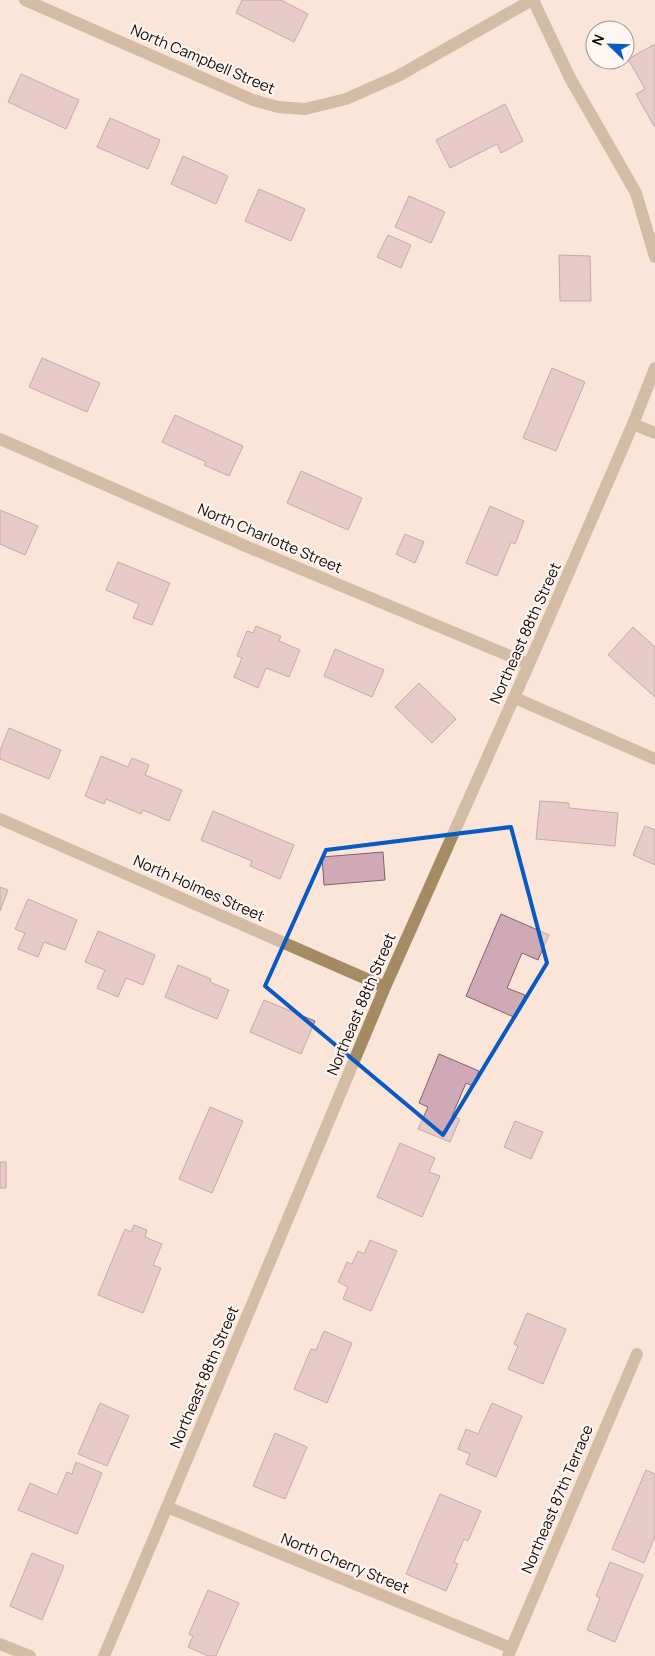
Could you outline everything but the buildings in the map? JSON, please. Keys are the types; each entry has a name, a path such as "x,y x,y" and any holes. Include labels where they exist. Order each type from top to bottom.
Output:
{"street":[{"name":"North Campbell Street","path":"25,0 253,100 278,107 305,109 346,99 398,76 532,0"},
{"path":"532,0 570,78 636,193 655,257"},
{"name":"Northeast 88th Street","path":"104,1656 385,987 515,698 633,424 655,368"},
{"path":"633,424 655,433"},
{"name":"North Charlotte Street","path":"0,439 243,545 529,664"},
{"path":"515,698 655,759"},
{"name":"North Holmes Street","path":"0,819 385,987"},
{"name":"Northeast 87th Terrace","path":"509,1652 637,1354"},
{"name":"North Cherry Street","path":"167,1507 509,1652"},
{"path":"0,1644 30,1656"}],"highlighted area":[{"path":"511,827 547,963 443,1135 265,986 326,850"}]}
